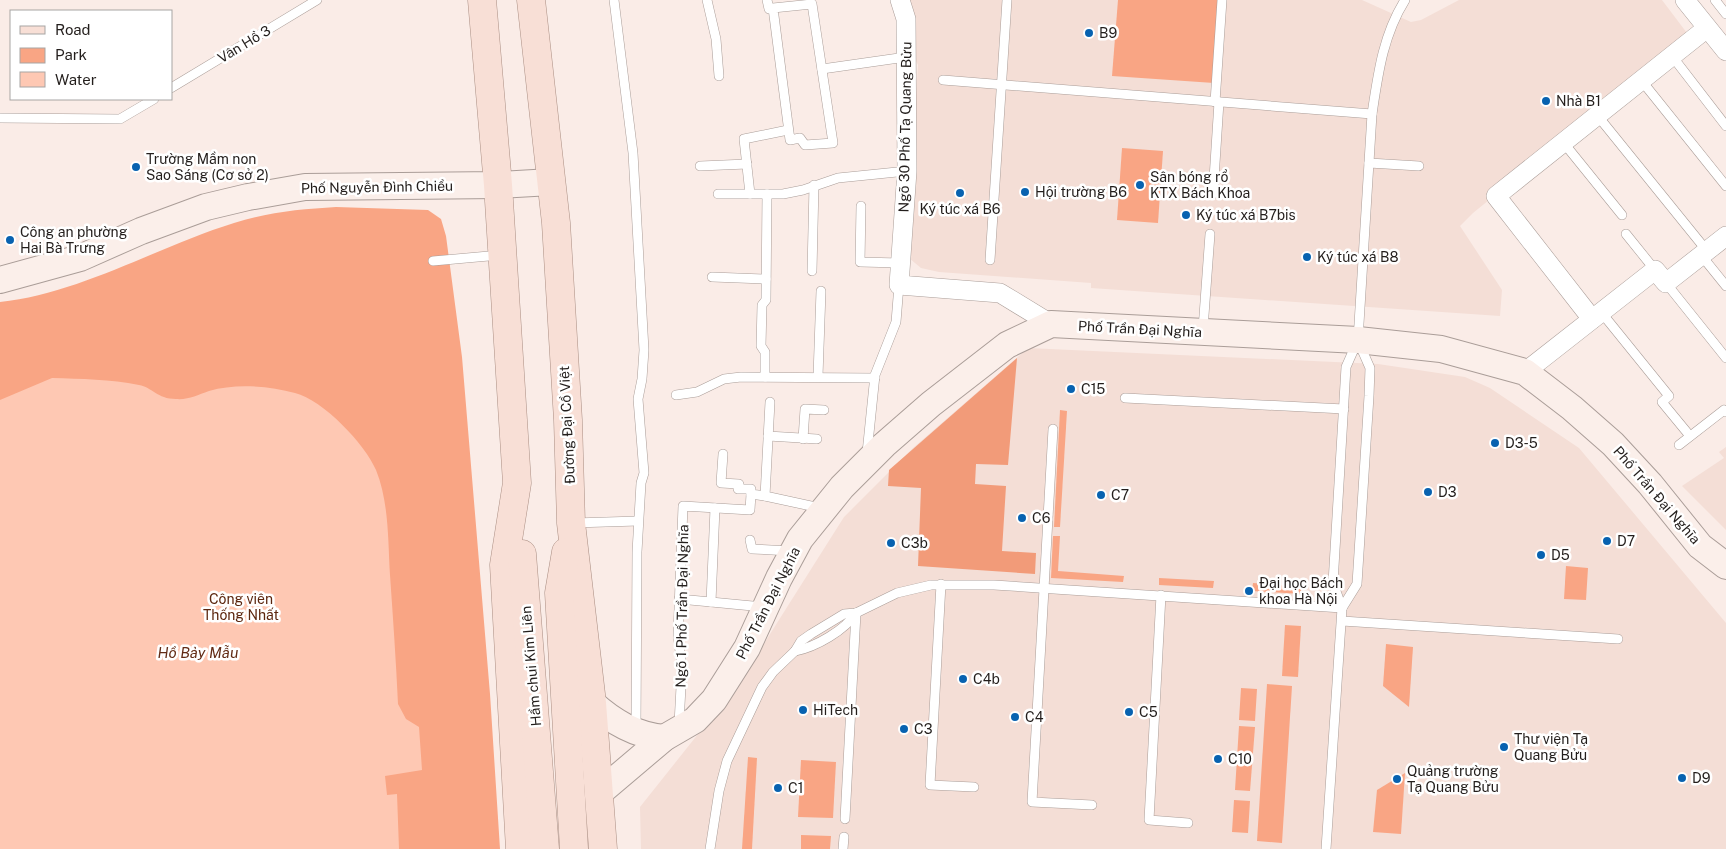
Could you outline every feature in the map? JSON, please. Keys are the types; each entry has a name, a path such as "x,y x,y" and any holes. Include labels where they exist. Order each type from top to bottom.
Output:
{"main road":[{"path":"482,0 498,185 517,483 504,565 520,849"},
{"name":"Đường Đại Cồ Việt","path":"531,0 552,182 568,420 572,523 592,703 603,849"},
{"name":"Hầm chui Kim Liên","path":"517,483 545,849"},
{"path":"572,523 559,593 574,849"}],"street":[{"name":"Ngõ 30 Phố Tạ Quang Bửu","path":"899,285 907,171 906,19 900,0"},
{"path":"1686,0 1726,51"},
{"path":"1597,315 1496,196 1707,28"},
{"name":"Phố Nguyễn Đình Chiểu","path":"0,280 80,258 141,231 197,211 248,197 305,187 498,185 552,182"},
{"path":"1525,372 1597,315 1704,253 1726,236"},
{"path":"899,285 1000,293 1051,324"},
{"name":"Phố Trần Đại Nghĩa","path":"599,794 671,734 695,720 714,700 747,648 794,551 823,508 867,462 931,404 1007,345 1051,324 1358,340 1441,349 1525,372 1572,408 1613,444 1650,484 1700,546 1726,566"},
{"path":"592,703 610,719 636,731 671,734"}],"lane":[{"name":"Vân Hồ 3","path":"172,87 317,0"},
{"path":"614,0 633,153 644,350 642,379 638,399 644,473 641,483 638,521 636,731"},
{"path":"707,0 716,39 719,76"},
{"path":"767,0 768,9 773,8 812,4 833,143 805,145 800,138 790,140 773,8"},
{"path":"990,260 1007,0"},
{"path":"1213,194 1222,0"},
{"path":"1326,849 1342,621 1342,608 1333,583 1346,367 1358,340 1372,114 1384,48 1396,14 1405,0"},
{"path":"1715,0 1726,14"},
{"path":"1672,56 1726,126"},
{"path":"822,69 906,57"},
{"path":"943,80 1372,114"},
{"path":"1641,80 1726,186"},
{"path":"0,118 120,119 152,100"},
{"path":"1598,115 1704,253 1726,286"},
{"path":"750,194 744,139 788,130"},
{"path":"1563,142 1622,215"},
{"path":"1369,163 1419,166"},
{"path":"700,166 747,164"},
{"path":"718,194 793,192 838,178 907,171"},
{"path":"812,271 814,185"},
{"path":"765,376 765,352 761,346 761,321 762,305 766,300 767,194"},
{"path":"861,206 860,262 900,263"},
{"path":"1203,332 1210,234"},
{"path":"1626,234 1726,358"},
{"path":"434,261 503,255"},
{"path":"712,277 766,280"},
{"name":"Ngõ 30 Phố Tạ Quang Bửu","path":"867,462 868,432 875,378 896,322 899,285"},
{"path":"818,376 821,291"},
{"path":"1597,315 1669,396 1662,402 1690,436"},
{"path":"1342,608 1357,584 1369,396 1370,368 1358,340"},
{"path":"676,395 705,389 731,377 818,376 875,378"},
{"path":"1125,398 1344,409"},
{"path":"765,496 770,402"},
{"path":"803,439 805,409 824,410"},
{"path":"1679,445 1724,410 1726,412"},
{"path":"1053,429 1032,802 1092,806"},
{"path":"768,436 817,440"},
{"path":"723,454 721,483 738,484 738,489 751,489 751,494 823,508"},
{"name":"Ngõ 1 Phố Trần Đại Nghĩa","path":"671,734 682,668 678,635 683,506 750,510 751,494"},
{"path":"711,602 715,508"},
{"path":"572,523 638,521"},
{"path":"750,540 752,549 794,551"},
{"path":"710,849 718,791 732,748 762,687 780,665 795,651 807,649 850,623 856,613 897,593 915,587 941,584 1161,595 1342,608"},
{"path":"941,584 930,785 974,787"},
{"path":"1161,595 1148,820 1188,823"},
{"path":"679,599 766,607"},
{"path":"845,819 856,613"},
{"path":"1342,621 1618,639"},
{"path":"843,849 844,837"}],"shaded area":[{"path":"909,0 1362,0 1411,22 1421,20 1459,0 1662,0 1690,37 1473,213 1460,226 1502,290 1500,316 1091,288 1091,283 939,272 921,268 909,258 906,250 918,65 914,57 916,19"},
{"name":"Đại học Bách khoa Hà Nội","path":"1028,348 1378,364 1465,377 1490,388 1579,448 1726,623 1726,849 641,849 640,807 741,680 844,517 913,448"},
{"path":"1017,358 1008,465 976,464 975,484 1006,486 1002,551 1036,553 1035,574 918,566 921,488 888,486 889,470"},
{"path":"1726,447 1726,530 1682,486 1724,458 1719,452"}],"green space":[{"path":"1118,0 1220,0 1214,83 1112,76"},
{"name":"Sân bóng rổ KTX Bách Khoa","path":"1122,148 1163,151 1158,223 1117,220"},
{"name":"Hồ Bảy Mẫu","path":"336,207 428,210 441,219 446,236 462,357 490,694 500,849 0,849 0,302 59,290 89,280 177,244 247,219 285,212"},
{"path":"1060,410 1067,411 1060,527 1054,527"},
{"path":"1053,536 1060,536 1058,571 1124,576 1123,582 1051,578"},
{"path":"1566,566 1588,568 1586,600 1564,599"},
{"path":"1159,578 1214,581 1213,588 1159,585"},
{"path":"1253,583 1301,587 1301,594 1252,591"},
{"path":"1285,625 1301,626 1298,677 1282,676"},
{"path":"1386,644 1413,647 1409,707 1383,686"},
{"path":"1267,684 1292,686 1282,843 1257,841"},
{"path":"1241,688 1257,689 1255,721 1239,720"},
{"path":"1239,726 1255,727 1250,791 1235,790"},
{"path":"748,757 757,758 752,849 742,849"},
{"path":"801,760 836,762 833,818 798,817"},
{"path":"1405,773 1401,834 1373,832 1377,790"},
{"path":"1234,800 1250,801 1248,833 1232,832"},
{"path":"801,835 831,836 830,849 801,849"}],"water":[{"name":"Hồ Bảy Mẫu","path":"52,378 128,383 144,386 159,395 176,399 189,398 209,391 241,386 263,387 295,393 318,404 342,424 363,448 376,470 386,508 398,704 406,719 419,727 422,770 385,776 387,795 397,794 399,849 0,849 0,400"}],"place":[{"name":"B9","path":"1089,33"},
{"name":"Nhà B1","path":"1546,101"},
{"name":"Trường Mầm non Sao Sáng (Cơ sở 2)","path":"136,167"},
{"name":"Sân bóng rổ KTX Bách Khoa","path":"1140,185"},
{"name":"Hội trường B6","path":"1025,192"},
{"name":"Ký túc xá B6","path":"960,193"},
{"name":"Ký túc xá B7bis","path":"1186,215"},
{"name":"Công an phường Hai Bà Trưng","path":"10,240"},
{"name":"Ký túc xá B8","path":"1307,257"},
{"name":"C15","path":"1071,389"},
{"name":"D3-5","path":"1495,443"},
{"name":"D3","path":"1428,492"},
{"name":"C7","path":"1101,495"},
{"name":"C6","path":"1022,518"},
{"name":"D7","path":"1607,541"},
{"name":"C3b","path":"891,543"},
{"name":"D5","path":"1541,555"},
{"name":"Đại học Bách khoa Hà Nội","path":"1249,591"},
{"name":"C4b","path":"963,679"},
{"name":"HiTech","path":"803,710"},
{"name":"C5","path":"1129,712"},
{"name":"C4","path":"1015,717"},
{"name":"C3","path":"904,729"},
{"name":"Thư viện Tạ Quang Bửu","path":"1504,747"},
{"name":"C10","path":"1218,759"},
{"name":"D9","path":"1682,778"},
{"name":"Quảng trường Tạ Quang Bửu","path":"1397,779"},
{"name":"C1","path":"778,788"}],"park label":[{"name":"Công viên Thống Nhất","path":"241,608"}]}
